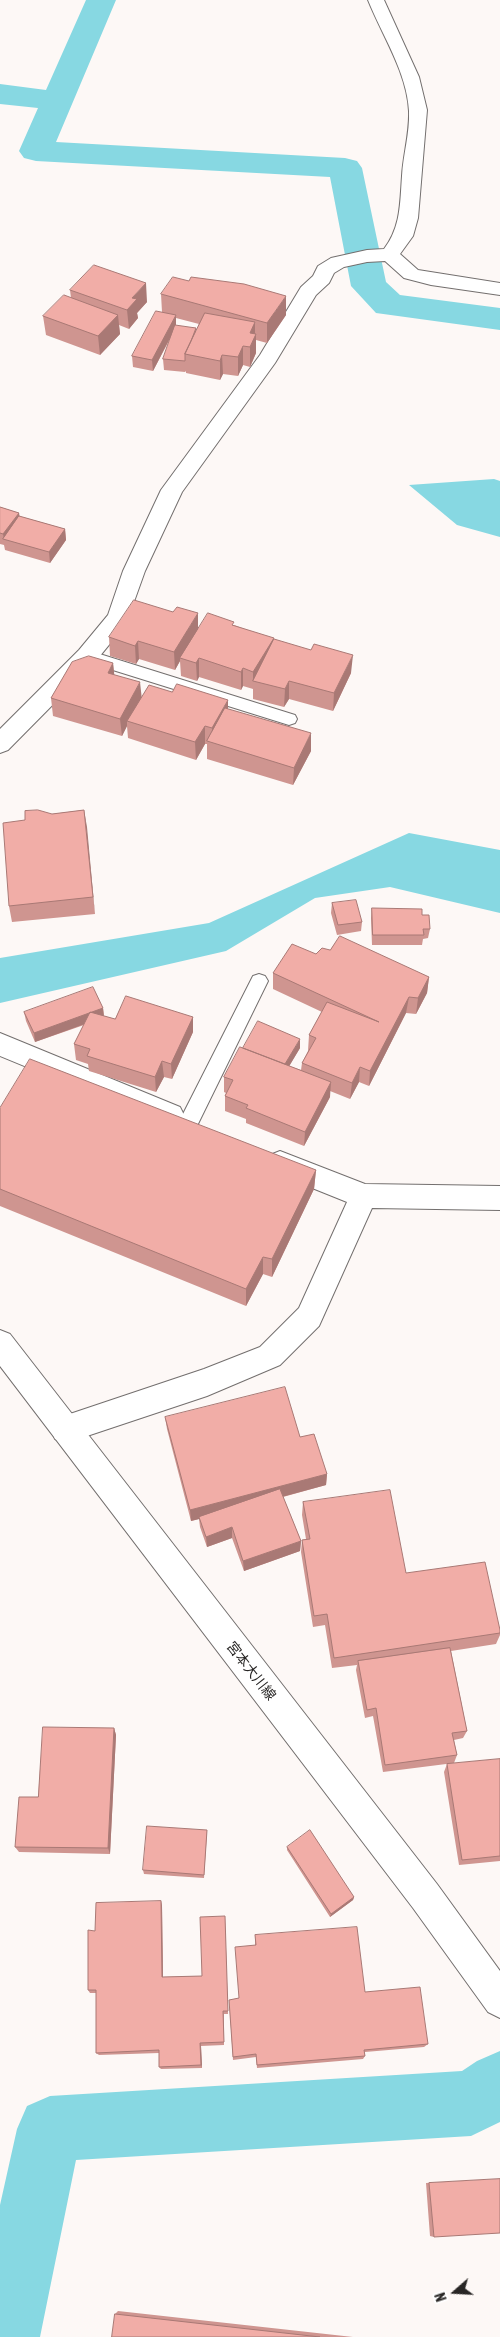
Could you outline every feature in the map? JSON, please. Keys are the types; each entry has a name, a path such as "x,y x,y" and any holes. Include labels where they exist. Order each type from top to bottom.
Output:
{"street":[{"path":"376,0 390,35 405,64 417,104 411,197 403,236 390,255"},
{"path":"0,744 87,656 118,618 134,571 172,490 268,358 308,291 322,279 325,270 338,262 367,256 390,255 411,274 500,290"},
{"path":"0,1044 200,1130"},
{"path":"254,1153 364,1196 500,1198"},
{"path":"66,1429 207,1382 270,1356 308,1317 364,1196"},
{"name":"宮本大川線","path":"0,1343 424,1896 500,2000"}],"lane":[{"path":"87,656 289,719"},
{"path":"200,1130 259,981"}],"water":[{"path":"494,479 500,481 500,537 457,525 409,485"},
{"path":"409,833 500,850 500,913 390,887 315,898 226,951 0,1003 0,958 209,923"}],"building":[{"path":"94,265 146,283 132,298 137,299 127,310 70,290"},
{"path":"173,277 189,281 191,277 244,284 286,296 267,323 161,294"},
{"path":"64,295 118,315 98,336 43,316"},
{"path":"156,311 176,315 152,360 132,356"},
{"path":"205,313 255,322 250,333 256,334 250,347 243,346 238,357 222,355 220,361 185,354"},
{"path":"175,325 196,328 185,354 185,361 163,359"},
{"path":"0,507 19,513 3,534 0,533"},
{"path":"19,516 65,529 49,552 3,539"},
{"path":"134,600 173,612 177,607 198,613 174,652 138,641 135,646 109,637"},
{"path":"208,613 234,622 232,625 274,638 253,672 243,668 241,672 199,658 196,663 180,658"},
{"path":"274,639 311,650 314,644 353,655 334,693 289,681 285,689 253,681"},
{"path":"89,656 113,663 108,673 140,682 120,719 51,698 72,662"},
{"path":"177,684 228,700 212,728 205,726 195,742 127,721 149,685 172,692"},
{"path":"225,708 311,733 294,768 207,741"},
{"path":"38,810 52,814 84,810 93,897 9,906 3,823 25,820 25,811"},
{"path":"356,900 362,922 338,925 332,903"},
{"path":"372,908 422,909 422,915 429,915 430,929 423,929 424,935 373,935"},
{"path":"340,936 429,977 418,998 409,997 370,1071 360,1067 352,1083 302,1063 316,1038 309,1035 327,1002 379,1022 273,973 292,944 316,954 322,948 330,950"},
{"path":"93,987 103,1008 34,1033 24,1012"},
{"path":"126,996 193,1017 171,1064 162,1061 155,1077 87,1056 90,1049 74,1044 90,1012 115,1019"},
{"path":"258,1021 300,1039 285,1064 243,1048"},
{"path":"240,1047 331,1082 305,1132 246,1108 248,1105 225,1096 233,1080 224,1077"},
{"path":"30,1059 316,1170 272,1259 263,1257 246,1289 0,1189 0,1108"},
{"path":"285,1387 300,1437 314,1434 327,1474 190,1510 165,1417"},
{"path":"280,1489 301,1541 243,1561 232,1527 206,1537 199,1517"},
{"path":"390,1490 406,1573 485,1562 500,1633 334,1658 327,1614 314,1616 302,1540 310,1539 303,1502"},
{"path":"450,1648 467,1731 452,1733 457,1755 385,1765 376,1708 367,1710 358,1661"},
{"path":"43,1727 114,1728 108,1848 15,1847 19,1797 38,1797"},
{"path":"500,1759 500,1856 462,1860 447,1764"},
{"path":"147,1826 207,1830 204,1875 143,1870"},
{"path":"310,1830 354,1897 331,1914 287,1847"},
{"path":"161,1901 162,1977 202,1976 200,1917 225,1916 228,2011 223,2011 224,2042 200,2043 201,2065 159,2067 159,2050 96,2053 96,1990 88,1990 88,1930 95,1931 96,1903"},
{"path":"357,1927 365,1992 420,1987 428,2044 364,2050 365,2056 257,2065 256,2054 233,2057 229,2000 239,1998 235,1947 256,1945 255,1935"},
{"path":"500,2179 500,2233 434,2237 429,2183"},
{"path":"115,2314 320,2337 112,2337"}],"waterway":[{"path":"101,0 36,151 345,168 369,286 389,305 500,319"},
{"path":"0,94 57,101"},
{"path":"5,2337 50,2129 471,2103 500,2084"}]}
